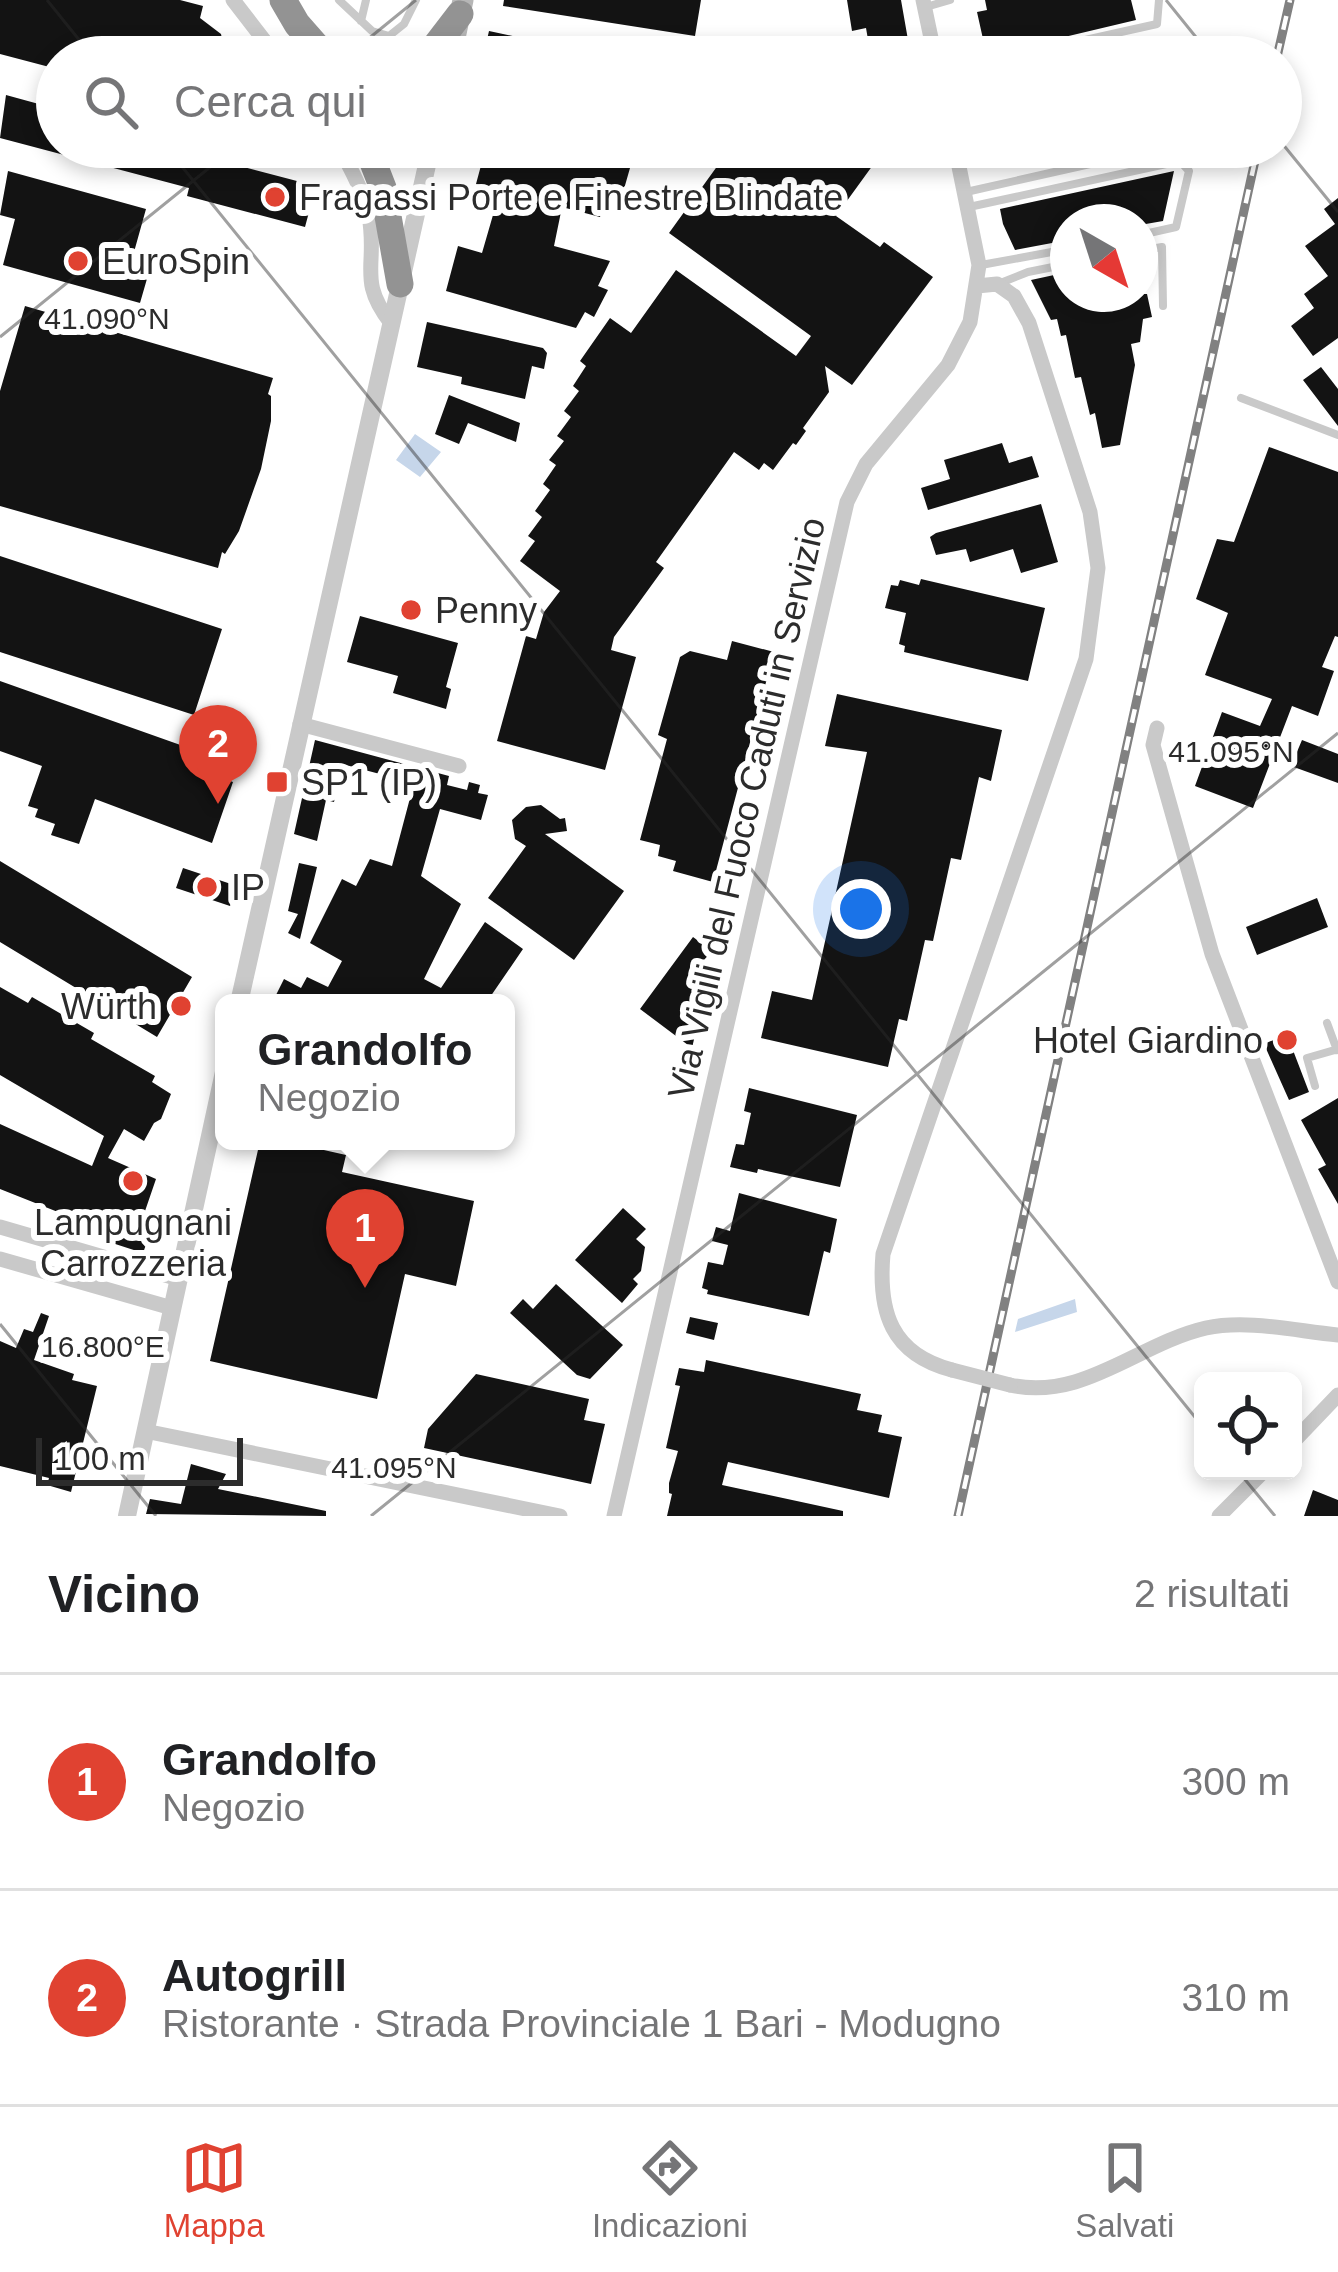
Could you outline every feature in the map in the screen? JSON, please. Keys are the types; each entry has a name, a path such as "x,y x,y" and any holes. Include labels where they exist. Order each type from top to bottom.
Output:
{"highway":[{"path":"278,0 299,36"},
{"path":"278,0 308,36"},
{"path":"442,36 462,7"},
{"path":"375,168 400,284"}],"street":[{"path":"233,0 261,36"},
{"path":"924,4 931,36"},
{"path":"350,168 370,222 371,294 391,323"},
{"path":"241,994 425,168"},
{"name":"Via Vigili del Fuoco Caduti in Servizio","path":"614,1516 847,502 866,464 948,365 970,322 979,265 960,168"},
{"path":"977,286 997,284 1014,296 1029,323 1090,512 1098,568 1086,659 883,1254 881,1295 894,1330 930,1365 1030,1389 1072,1386 1164,1342 1208,1328 1227,1325 1338,1335"},
{"path":"300,724 459,766"},
{"path":"1157,728 1153,745 1212,954 1338,1282"},
{"path":"127,1516 215,1113"},
{"path":"0,1227 179,1279"},
{"path":"0,1259 172,1308"},
{"path":"1302,1433 1338,1396"},
{"path":"145,1431 560,1516"},
{"path":"1219,1516 1255,1480"}],"lane":[{"path":"339,0 372,31 389,36 404,24 416,0"},
{"path":"361,21 365,0"},
{"path":"924,4 950,0"},
{"path":"1105,36 1156,25 1159,0"},
{"path":"967,199 1076,168"},
{"path":"967,199 1141,168"},
{"path":"1158,231 1176,227 1186,168"},
{"path":"1158,248 1162,247 1163,306"},
{"path":"979,265 1050,252"},
{"path":"997,284 1050,268"},
{"path":"1241,398 1338,435"},
{"path":"1315,1086 1307,1058 1337,1050 1328,1023"}],"water":[{"path":"415,434 441,452 420,477 396,460"},
{"path":"1075,1299 1077,1312 1015,1332 1018,1319"}],"building":[{"path":"0,0 180,0 203,6 200,18 221,36 36,36 36,63 0,54"},
{"path":"504,0 701,0 695,36 503,6"},
{"path":"847,0 901,0 907,36 867,36 866,28 852,31"},
{"path":"985,0 1131,0 1136,20 1069,36 982,36 977,12 987,10"},
{"path":"6,95 36,103 36,148 0,138"},
{"path":"113,168 247,168 316,186 305,227 187,196 189,188"},
{"path":"480,168 630,168 622,196 607,192 600,217 562,207 554,246 610,261 598,286 608,290 594,317 585,312 576,328 446,291 458,246 482,253 500,190 476,184"},
{"path":"716,168 871,168 836,216 933,277 852,385 825,366 829,392 796,445 773,470 764,463 759,470 734,452 656,562 664,568 614,637 611,650 636,657 605,770 497,741 526,636 536,639 544,612 560,591 520,561 535,541 528,536 542,517 535,511 550,490 543,484 556,465 549,460 564,441 557,436 571,417 564,411 579,391 573,386 586,366 580,361 610,318 631,333 676,270 796,356 811,336 669,233"},
{"path":"8,171 146,209 134,252 153,258 140,303 3,265 15,219 0,215"},
{"path":"1174,171 1163,221 1158,222 1158,204 1050,204 1050,243 1015,250 1000,209"},
{"path":"1338,198 1338,338 1313,356 1291,326 1314,308 1304,294 1328,276 1305,246 1335,224 1324,209"},
{"path":"1050,276 1050,312 1151,312 1152,317 1143,319 1140,342 1131,344 1135,365 1120,445 1102,448 1095,413 1090,415 1081,377 1075,378 1066,335 1061,336 1057,319 1051,320 1031,280"},
{"path":"25,306 273,378 268,394 271,421 261,469 239,531 222,552 218,568 0,506 0,391"},
{"path":"427,322 543,348 547,353 544,369 532,366 525,399 461,384 462,377 417,367"},
{"path":"1321,367 1338,389 1338,426 1303,380"},
{"path":"449,395 520,423 516,442 468,423 459,444 435,434"},
{"path":"1002,443 1009,463 1032,456 1039,477 928,510 921,488 950,479 944,460"},
{"path":"1269,447 1338,472 1338,637 1322,667 1334,671 1318,716 1292,706 1253,808 1195,786 1222,712 1260,726 1272,699 1205,675 1228,613 1196,599 1217,539 1234,542"},
{"path":"1041,504 1058,562 1021,573 1013,549 970,562 966,549 936,555 930,537 936,533"},
{"path":"0,556 222,629 194,715 0,652"},
{"path":"921,579 1045,608 1028,681 904,652 905,646 899,644 906,613 885,608 891,585 898,586 900,580 919,585"},
{"path":"360,616 458,643 446,687 451,689 446,709 393,693 398,676 347,662"},
{"path":"732,641 774,652 713,882 673,871 676,861 658,856 660,845 640,840 667,739 658,735 680,657 690,651 727,660"},
{"path":"0,681 203,753 197,769 233,782 212,843 95,799 79,844 51,835 55,824 35,817 38,809 28,806 42,766 0,751"},
{"path":"837,694 1002,730 991,781 979,777 961,860 951,858 933,941 925,940 907,1021 899,1019 888,1067 761,1038 772,991 812,1000 867,752 825,746"},
{"path":"315,740 449,776 447,785 467,790 469,782 480,785 478,793 488,795 481,820 440,809 421,876 461,904 424,979 441,988 485,922 523,949 492,994 276,994 284,979 301,988 307,977 328,987 342,961 310,943 342,879 356,886 370,859 392,866 414,783 342,764 334,802 326,800 317,841 294,834"},
{"path":"1302,740 1338,754 1338,783 1291,766"},
{"path":"541,805 565,818 567,831 545,834 624,891 574,960 488,898 526,846 515,839 512,820 526,807"},
{"path":"0,861 192,977 157,1037 0,942"},
{"path":"299,863 317,867 300,939 288,933 298,914 288,911"},
{"name":"IP","path":"183,868 237,886 230,906 176,888"},
{"path":"1317,898 1328,927 1257,955 1246,927"},
{"path":"693,937 712,951 704,960 710,964 695,1008 699,1011 691,1031 695,1035 692,1048 640,1009"},
{"path":"0,987 28,1003 32,997 94,1033 91,1039 155,1076 152,1082 171,1094 161,1119 144,1141 124,1129 108,1158 156,1179 144,1214 130,1210 123,1230 148,1239 143,1253 69,1229 73,1218 0,1189 0,1124 92,1166 104,1136 0,1075"},
{"path":"1290,1033 1309,1092 1289,1100 1264,1044"},
{"path":"749,1088 857,1115 840,1187 730,1167 736,1144 744,1145 751,1113 744,1111"},
{"path":"1338,1098 1338,1204 1318,1169 1326,1165 1301,1120"},
{"path":"258,1150 324,1150 346,1155 342,1172 474,1201 456,1286 405,1274 377,1399 210,1361"},
{"path":"739,1193 837,1219 830,1253 824,1251 809,1316 707,1294 702,1288 708,1262 723,1265 728,1245 712,1241 716,1227 730,1231"},
{"path":"623,1208 646,1229 636,1239 645,1247 641,1271 633,1279 638,1284 622,1303 575,1260"},
{"path":"556,1284 623,1345 590,1379 577,1375 510,1313 523,1299 533,1309"},
{"path":"41,1313 49,1316 34,1360 74,1374 72,1380 97,1386 71,1492 47,1485 49,1478 0,1466 0,1341 16,1348 24,1329 33,1332"},
{"path":"690,1317 718,1323 714,1340 686,1333"},
{"path":"706,1360 861,1394 857,1410 882,1415 878,1432 902,1437 889,1498 728,1462 722,1485 843,1511 843,1516 667,1516 678,1451 666,1448 680,1386 675,1385 679,1368 704,1372"},
{"path":"476,1374 589,1399 584,1420 605,1424 591,1484 424,1448 428,1429"},
{"path":"191,1464 226,1474 218,1489 326,1511 326,1516 146,1514 150,1499 181,1504"},
{"path":"1313,1490 1338,1500 1338,1516 1304,1516"}],"railway":[{"path":"1282,36 1290,0"},
{"path":"958,1516 1253,168"}],"place":[{"name":"Fragassi Porte e Finestre Blindate","path":"275,197"},
{"name":"EuroSpin","path":"78,261"},
{"name":"Penny","path":"411,610"},
{"name":"SP1 (IP)","path":"277,782"},
{"name":"Autogrill","path":"218,804"},
{"name":"IP","path":"207,887"},
{"name":"Würth","path":"181,1006"},
{"name":"Hotel Giardino","path":"1287,1040"},
{"name":"Lampugnani Carrozzeria","path":"133,1181"},
{"name":"Grandolfo","path":"365,1288"}]}
